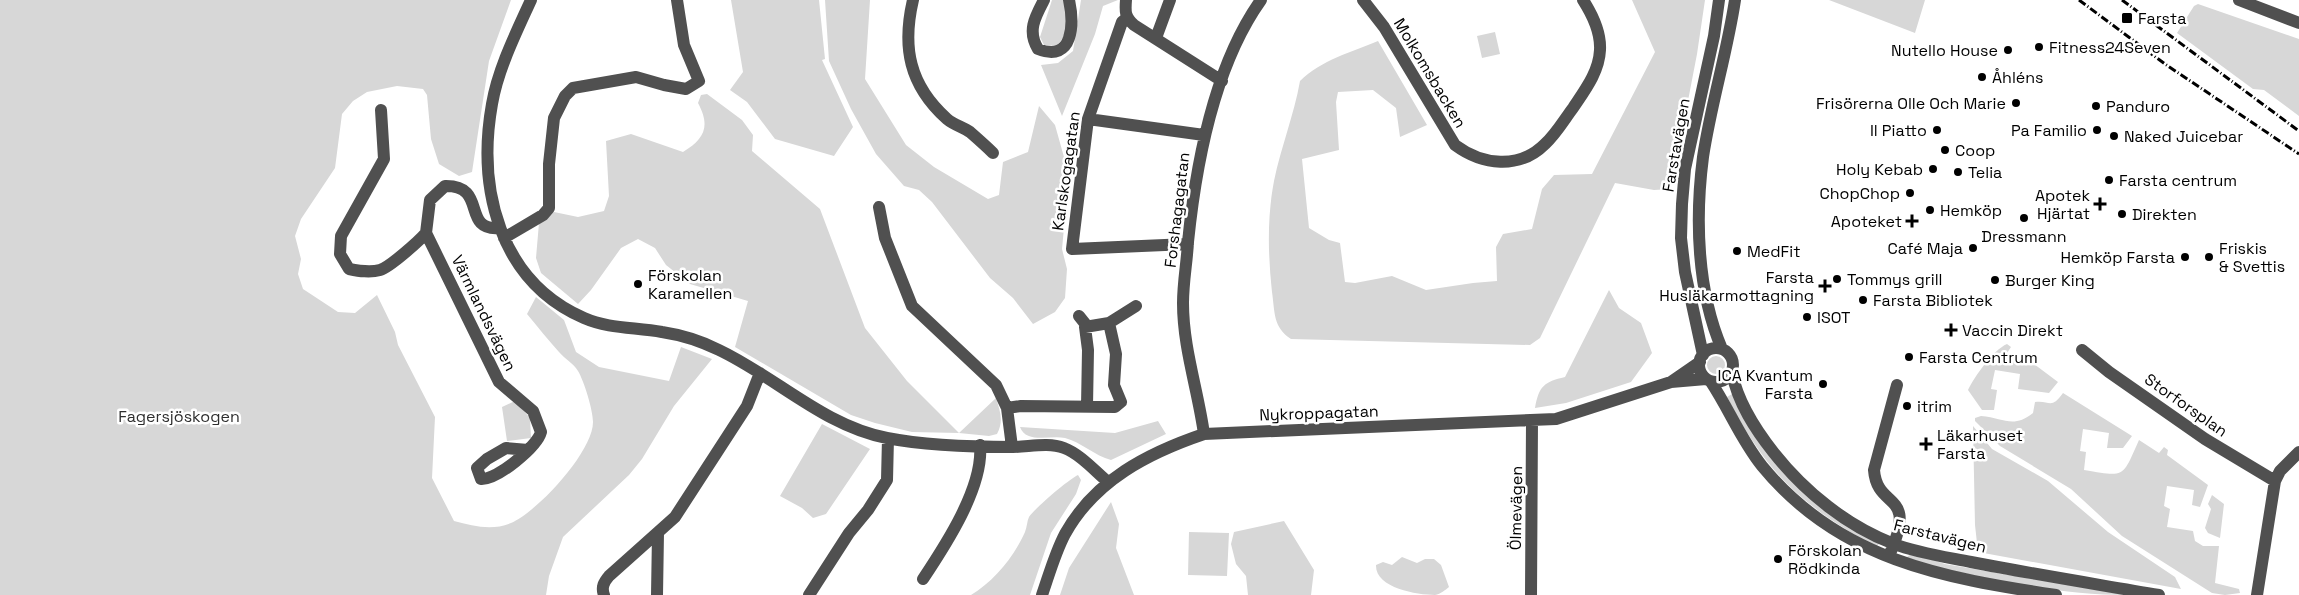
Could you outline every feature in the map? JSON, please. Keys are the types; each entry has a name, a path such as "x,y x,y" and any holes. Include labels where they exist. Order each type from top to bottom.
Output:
{"street":[{"path":"531,0 518,28 498,83 490,121 487,154 488,178 502,233 520,265 538,286 565,307 584,318 624,328 682,336 719,350 760,373 824,414 851,427 888,438 937,444 1012,448 1050,446 1064,448 1108,482"},
{"path":"381,110 384,159 342,236 340,254 349,269 360,271 381,270 426,232 430,200 445,186 455,186 464,190 470,196 476,216 482,225 502,233 543,215 549,208 549,164 554,118 565,96 573,88 636,77 664,86 686,89 699,81 684,45 677,0"},
{"path":"913,0 908,21 909,60 919,84 948,119 970,132 993,153"},
{"path":"1044,0 1032,25 1032,34 1038,49 1047,52 1056,52 1067,44 1072,31 1073,18 1069,0"},
{"path":"1126,0 1125,12 1127,18 1222,81"},
{"path":"1156,38 1170,0"},
{"name":"Forshagagatan","path":"1204,434 1187,348 1183,303 1197,172 1204,135 1222,81 1252,12 1261,0"},
{"name":"Molkomsbacken","path":"1363,0 1384,28 1455,145 1474,157 1497,163 1523,159 1546,144 1595,73 1600,48 1599,34 1583,0"},
{"name":"Farstavägen","path":"1719,0 1694,134 1685,169 1682,238 1688,294 1701,359 1700,371 1709,380 1751,451 1779,485 1806,510 1838,533 1888,558 1948,576 2056,595"},
{"name":"Farstavägen","path":"1735,0 1704,156 1700,210 1702,270 1710,315 1722,349 1733,359 1732,373 1735,388 1751,420 1790,473 1818,499 1835,511 1894,544 1999,568 2159,595"},
{"path":"2239,0 2299,23"},
{"name":"Karlskogagatan","path":"1127,18 1122,22 1088,119 1072,249 1188,244"},
{"path":"1088,119 1204,135"},
{"path":"1694,134 1704,156"},
{"path":"879,207 885,238 913,308 996,385 1007,408 1012,448"},
{"name":"Värmlandsvägen","path":"426,232 499,382 533,411 541,432 536,444 528,450"},
{"path":"1087,326 1109,323 1136,306"},
{"path":"1079,316 1087,326"},
{"path":"1007,408 1021,406 1115,407 1121,402 1114,385 1116,354 1109,323"},
{"path":"1087,326 1085,332 1088,350 1087,406"},
{"path":"1701,359 1708,350 1722,349"},
{"name":"Storforsplan","path":"2082,350 2109,372 2205,439 2275,481"},
{"name":"Nykroppagatan","path":"1671,382 1701,359"},
{"path":"604,595 602,589 604,582 609,576 676,517 747,406 760,373"},
{"path":"1709,380 1719,382 1727,379 1732,373"},
{"name":"Nykroppagatan","path":"1042,595 1065,535 1086,502 1108,482 1151,455 1204,434 1556,419 1574,415 1671,382 1709,380"},
{"path":"1888,558 1901,520 1899,509 1880,490 1874,478 1874,470 1897,385"},
{"name":"Ölmevägen","path":"1531,595 1532,421"},
{"path":"808,595 887,480 888,438"},
{"path":"923,579 948,541 962,512 977,473 980,446"},
{"path":"2257,595 2275,481 2280,471 2299,452"},
{"path":"656,595 658,533"}],"green space":[{"name":"Fagersjöskogen","path":"0,0 511,0 489,61 472,172 459,176 439,164 431,139 427,95 423,89 397,86 367,92 353,101 342,114 335,168 301,219 295,236 301,259 298,274 303,289 338,312 355,313 377,295 395,332 398,345 435,417 432,478 454,521 475,526 497,527 522,517 562,480 584,449 591,435 592,410 578,371 561,355 527,314 536,297 564,320 576,352 599,367 669,381 681,347 712,359 674,406 642,459 629,475 563,537 549,576 546,595 0,595"},
{"path":"731,0 819,0 825,59 822,60 853,127 834,156 775,139 747,102 730,90 743,72"},
{"path":"825,0 870,0 865,79 906,145 934,167 988,199 999,195 1003,162 1028,152 1039,106 1055,125 1069,175 1062,249 1067,269 1065,298 1055,312 1033,324 1013,298 990,278 932,202 919,190 904,186 876,154 851,109 829,61"},
{"path":"1052,0 1063,0 1067,12 1066,31 1056,46 1044,45 1040,37"},
{"path":"1081,0 1118,0 1103,6 1095,34 1062,116 1041,65 1058,63 1073,51"},
{"path":"1632,0 1705,0 1697,54 1671,189 1654,190 1615,183 1540,338 1530,345 1291,339 1281,330 1276,319 1272,292 1269,223 1274,181 1300,81 1317,67 1378,41 1427,125 1400,137 1396,108 1373,90 1338,92 1336,102 1339,150 1302,159 1309,228 1329,240 1340,243 1345,282 1355,283 1392,276 1426,290 1497,281 1496,247 1503,234 1532,229 1542,189 1554,175 1592,174 1655,52"},
{"path":"1829,0 1925,0 1915,33"},
{"path":"2198,4 2299,39 2299,116 2264,90 2253,89 2177,33 2194,6"},
{"path":"1495,32 1500,54 1482,58 1477,36"},
{"path":"707,94 742,120 753,135 752,151 820,209 865,328 907,381 959,433 912,432 851,415 735,347 748,301 690,284 666,265 655,248 638,239 621,248 591,290 578,304 541,273 536,258 539,223 554,212 578,217 604,211 609,196 606,141 631,134 683,152 696,142 703,132 705,126 704,119 698,103 701,95"},
{"path":"1609,290 1619,308 1641,323 1652,353 1631,382 1566,403 1535,408 1538,395 1544,386 1547,383 1565,377"},
{"path":"2007,344 2011,347 2007,353 2023,363 2030,361 2058,382 2049,393 2018,389 2020,374 1995,370 1991,389 1997,390 1994,410 1982,410 1968,390 1990,358"},
{"path":"1712,356 1720,356 1725,361 1723,372 1712,374 1707,369 1707,361"},
{"path":"2063,393 2132,436 2123,448 2107,448 2109,433 2083,429 2080,451 2086,452 2084,470 2108,474 2121,472 2129,462 2139,440 2159,453 2164,447 2168,450 2167,455 2208,485 2200,507 2192,505 2194,490 2167,486 2164,506 2170,509 2167,527 2193,531 2195,541 2203,546 2219,546 2215,583 2239,589 2240,593 2225,595 2212,593 2122,536 2071,489 2000,446 1975,421 1975,418 1981,416 2014,422 2026,418 2033,413 2035,402 2053,403"},
{"path":"1732,394 1763,447 1880,543 1876,547 1827,517 1788,485 1772,467 1742,424 1727,397"},
{"path":"996,398 1001,420 997,434 989,436 959,433"},
{"path":"515,401 530,418 531,438 507,441 502,407"},
{"path":"1158,421 1166,434 1111,460 1065,438 1039,438 1027,435 1020,427 1115,433"},
{"path":"822,424 870,449 826,514 813,518 802,508 780,496"},
{"path":"1973,426 1992,449 2048,481 2108,532 2175,577 2181,589 1978,552 1975,525"},
{"path":"1078,475 1081,480 1076,494 1051,533 1030,595 971,595 988,583 1003,568 1026,530 1028,519 1032,513 1044,501"},
{"path":"2212,495 2224,504 2220,538 2208,533 2205,528 2211,509 2208,504"},
{"path":"1111,502 1119,524 1116,548 1134,595 1060,595 1069,568"},
{"path":"1284,521 1314,570 1311,595 1248,595 1246,576 1236,564 1231,544 1234,532"},
{"path":"1189,532 1229,533 1227,576 1188,575"},
{"path":"1912,553 1945,564 2127,595 2072,592 1990,579 1909,561 1907,557"},
{"path":"1402,557 1417,563 1425,559 1434,559 1441,565 1449,587 1435,595 1408,592 1389,585 1378,573 1376,565 1383,562 1392,565"}],"railway":[{"path":"2079,0 2165,64 2299,154"},
{"path":"2122,0 2299,131"}],"place":[{"name":"Farsta","path":"2127,18"},
{"name":"Fitness24Seven","path":"2039,47"},
{"name":"Nutello House","path":"2008,50"},
{"name":"Åhléns","path":"1982,77"},
{"name":"Frisörerna Olle Och Marie","path":"2016,103"},
{"name":"Panduro","path":"2096,106"},
{"name":"Il Piatto","path":"1937,130"},
{"name":"Pa Familio","path":"2097,130"},
{"name":"Naked Juicebar","path":"2114,136"},
{"name":"Coop","path":"1945,150"},
{"name":"Holy Kebab","path":"1933,169"},
{"name":"Telia","path":"1958,172"},
{"name":"Farsta centrum","path":"2109,180"},
{"name":"ChopChop","path":"1910,193"},
{"name":"Apotek Hjärtat","path":"2100,204"},
{"name":"Hemköp","path":"1930,210"},
{"name":"Direkten","path":"2122,214"},
{"name":"Dressmann","path":"2024,218"},
{"name":"Apoteket","path":"1912,221"},
{"name":"Café Maja","path":"1973,248"},
{"name":"MedFit","path":"1737,251"},
{"name":"Hemköp Farsta","path":"2185,257"},
{"name":"Friskis & Svettis","path":"2209,257"},
{"name":"Tommys grill","path":"1837,279"},
{"name":"Burger King","path":"1995,280"},
{"name":"Förskolan Karamellen","path":"638,284"},
{"name":"Farsta Husläkarmottagning","path":"1825,286"},
{"name":"Farsta Bibliotek","path":"1863,300"},
{"name":"ISOT","path":"1807,317"},
{"name":"Vaccin Direkt","path":"1951,330"},
{"name":"Farsta Centrum","path":"1909,357"},
{"name":"ICA Kvantum Farsta","path":"1823,384"},
{"name":"itrim","path":"1907,406"},
{"name":"Läkarhuset Farsta","path":"1926,444"},
{"name":"Förskolan Rödkinda","path":"1778,559"}]}
